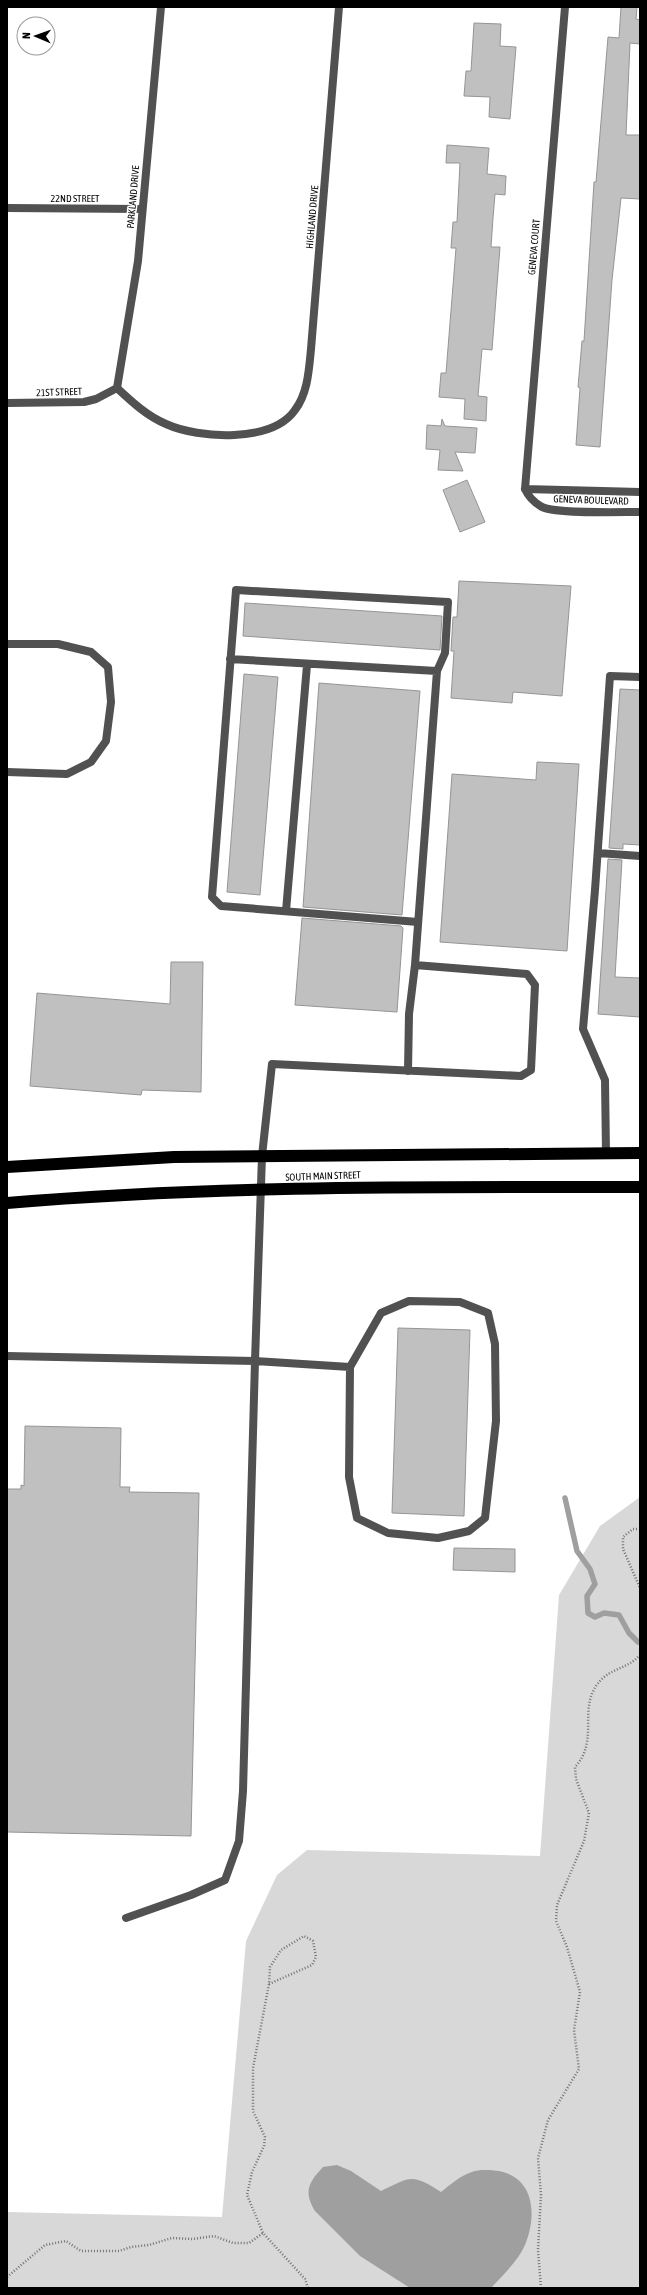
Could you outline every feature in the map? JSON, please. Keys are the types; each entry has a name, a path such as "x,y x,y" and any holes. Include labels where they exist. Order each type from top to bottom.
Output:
{"highway":[{"name":"SOUTH MAIN STREET","path":"7,1167 174,1157 640,1153"},
{"name":"SOUTH MAIN STREET","path":"7,1203 87,1196 379,1186 640,1187"}],"street":[{"name":"PARKLAND DRIVE","path":"117,388 138,261 160,7"},
{"name":"HIGHLAND DRIVE","path":"117,388 149,415 166,425 183,430 212,435 257,433 285,421 297,409 307,384 339,7"},
{"name":"GENEVA COURT","path":"525,489 565,7"},
{"name":"22ND STREET","path":"7,208 142,209"},
{"name":"21ST STREET","path":"7,403 84,402 96,399 117,388"},
{"path":"525,489 640,492"},
{"name":"GENEVA BOULEVARD","path":"525,489 533,501 542,507 580,511 640,512"},
{"path":"408,1071 409,1014 415,965 437,671 445,653 448,602 236,590 212,897 221,906 418,922"},
{"path":"7,644 58,644 91,652 108,667 111,702 106,741 91,762 67,774 7,772"},
{"path":"230,659 307,665 437,671"},
{"path":"286,911 307,665"},
{"path":"606,1153 605,1080 583,1029 598,853 610,676 640,677"},
{"path":"598,853 640,856"},
{"path":"126,1918 191,1895 225,1880 239,1841 243,1791 262,1156 272,1064 521,1076 531,1070 535,985 528,974 415,965"},
{"path":"409,1301 460,1302 488,1313 495,1344 496,1421 485,1518 469,1532 438,1538 388,1533 356,1518 349,1477 350,1367 380,1313 409,1301"},
{"path":"7,1356 255,1361 350,1367"}],"path":[{"path":"640,1530 633,1529 623,1537 623,1549 640,1588"},
{"path":"541,2288 538,2250 541,2195 538,2158 548,2120 579,2069 574,2030 580,1992 567,1947 556,1921 557,1905 584,1841 589,1813 576,1779 575,1767 584,1758 589,1741 589,1707 595,1688 607,1673 621,1668 640,1655"},
{"path":"268,1984 312,1965 316,1957 313,1941 304,1936 281,1950 270,1967 253,2068 253,2111 265,2136 264,2146 252,2172 247,2195 263,2233 305,2279 308,2288"},
{"path":"7,2277 45,2245 66,2241 80,2251 119,2251 131,2247 149,2245 172,2238 193,2239 214,2236 233,2243 249,2243 263,2233"}],"shaded area":[{"path":"640,1497 640,2288 7,2288 7,2212 222,2217 246,1941 277,1875 307,1850 540,1856 559,1595 600,1526"},
{"path":"337,2165 351,2171 381,2191 405,2180 411,2179 423,2182 441,2192 464,2175 478,2170 499,2171 511,2175 520,2181 530,2200 532,2211 531,2222 525,2245 514,2262 491,2288 410,2288 360,2256 315,2211 309,2198 309,2187 311,2182 323,2167"}],"building":[{"path":"621,7 637,7 636,19 640,20 640,44 630,43 626,135 640,135 640,199 621,198 612,280 600,447 576,445 580,388 578,387 582,341 584,341 594,182 596,182 608,37 619,38"},
{"path":"474,23 501,24 500,46 516,47 510,119 489,117 490,97 464,96 466,71 471,71"},
{"path":"447,145 489,148 487,174 506,176 505,195 495,194 491,247 500,247 492,350 482,349 478,396 487,397 486,421 464,419 465,399 439,397 441,373 446,373 456,248 451,248 453,222 457,222 460,163 446,163"},
{"path":"442,419 445,426 477,428 475,453 455,452 463,471 438,470 440,450 426,449 427,425 441,426"},
{"path":"467,480 485,522 460,532 443,490"},
{"path":"459,581 571,586 562,696 513,692 512,703 451,698 454,651 451,651 453,617 457,617"},
{"path":"245,603 442,616 440,650 243,636"},
{"path":"244,674 278,677 260,895 227,892"},
{"path":"319,683 420,691 402,915 303,907"},
{"path":"620,689 640,690 640,845 623,844 623,849 609,848"},
{"path":"537,762 579,764 567,951 440,942 452,774 536,780"},
{"path":"608,859 622,860 615,977 640,978 640,1017 598,1014"},
{"path":"302,918 401,926 403,928 397,1012 295,1005"},
{"path":"171,962 203,962 201,1092 142,1090 141,1095 30,1086 37,993 170,1004"},
{"path":"398,1328 470,1330 464,1516 392,1513"},
{"path":"25,1426 121,1428 120,1487 130,1487 129,1492 199,1493 191,1836 7,1832 7,1489 21,1489 21,1485 24,1486"},
{"path":"454,1548 515,1549 515,1572 453,1570"}],"waterway":[{"path":"565,1498 577,1551 590,1569 595,1584 587,1596 588,1613 595,1617 604,1613 619,1615 629,1633 638,1642"}]}
